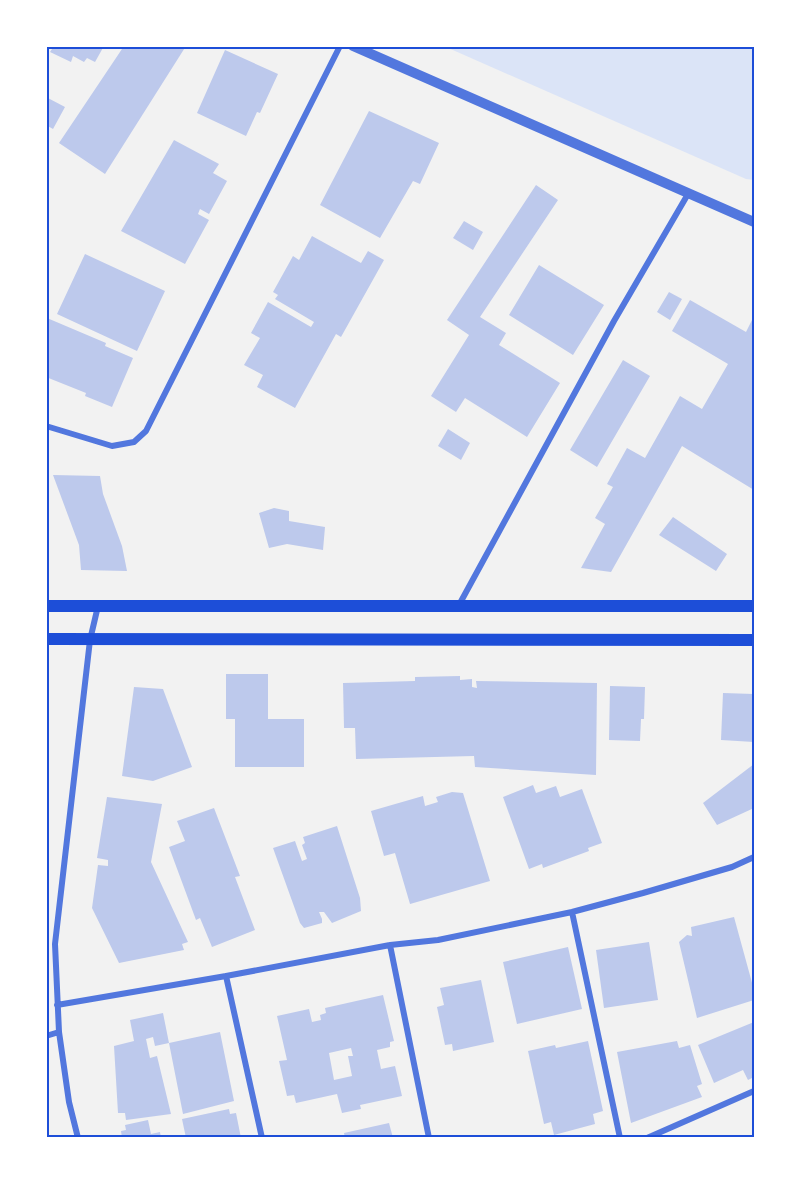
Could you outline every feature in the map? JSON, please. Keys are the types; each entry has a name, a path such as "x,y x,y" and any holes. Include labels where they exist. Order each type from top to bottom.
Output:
{"main road":[{"path":"46,606 754,606"},
{"path":"46,639 754,640"}],"street":[{"path":"46,426 112,446 134,442 146,431 340,46"},
{"path":"353,46 754,222"},
{"path":"458,606 608,331 688,194"},
{"path":"78,1137 69,1102 59,1032 55,944 90,640 98,606"},
{"path":"57,1005 390,945 438,940 572,912 732,867 754,857"},
{"path":"572,912 620,1137"},
{"path":"390,945 429,1137"},
{"path":"226,976 262,1137"},
{"path":"46,1036 59,1032"},
{"path":"647,1137 754,1091"}],"shaded area":[{"path":"446,47 754,47 754,180 746,179"}],"building":[{"path":"54,46 104,46 95,62 87,58 84,62 73,56 71,62 50,52"},
{"path":"124,46 186,46 105,174 59,143"},
{"path":"225,50 278,74 260,113 257,112 246,136 197,113"},
{"path":"46,97 65,107 53,129 46,125"},
{"path":"369,111 439,143 420,184 413,181 380,238 320,205"},
{"path":"174,140 219,164 213,173 227,181 209,214 200,209 198,214 209,220 185,264 121,231"},
{"path":"536,185 558,200 480,317 506,333 499,345 560,383 527,437 465,398 456,412 431,396 469,335 447,320"},
{"path":"464,221 483,232 473,250 453,238"},
{"path":"312,236 361,263 368,251 384,260 341,337 336,334 295,408 257,387 263,375 244,365 260,338 251,333 268,302 311,327 314,322 275,299 278,295 273,292 293,256 299,260"},
{"path":"85,254 165,291 137,351 57,314"},
{"path":"539,265 604,305 573,355 509,315"},
{"path":"669,292 682,299 670,320 657,312"},
{"path":"690,300 746,332 754,316 754,490 682,446 611,572 581,568 605,524 595,518 613,487 607,484 627,448 645,458 680,396 702,409 728,364 672,331"},
{"path":"47,318 106,343 105,346 133,358 112,407 85,396 86,393 46,377"},
{"path":"623,360 650,376 597,467 570,450"},
{"path":"448,429 470,443 461,460 438,446"},
{"path":"53,475 100,476 103,494 122,546 127,571 81,570 79,545"},
{"path":"274,508 289,511 289,521 325,527 323,550 287,544 269,548 259,513"},
{"path":"673,517 727,554 716,571 659,535"},
{"path":"226,674 268,674 268,719 304,719 304,767 235,767 235,719 226,719"},
{"path":"460,676 460,680 472,679 472,687 477,688 476,681 597,683 596,775 475,767 474,756 356,759 355,728 344,728 343,683 415,681 415,677"},
{"path":"610,686 645,687 644,719 641,719 640,741 609,740"},
{"path":"134,687 163,689 192,767 153,781 122,776"},
{"path":"723,693 754,694 754,742 721,740"},
{"path":"754,764 754,808 717,825 703,803"},
{"path":"533,785 536,793 556,786 560,797 582,789 602,843 588,848 589,851 543,868 542,864 529,869 503,797"},
{"path":"452,792 463,793 490,881 410,904 395,853 384,856 371,811 423,796 425,806 438,802 436,797"},
{"path":"107,797 162,804 151,862 188,942 182,944 184,950 119,963 92,908 98,865 108,866 108,860 97,858"},
{"path":"214,808 240,876 235,877 255,930 212,947 200,918 196,920 169,847 185,841 177,821"},
{"path":"337,826 360,898 361,911 332,923 324,912 319,912 322,923 304,928 300,923 273,848 295,841 302,861 307,859 302,845 305,843 303,837"},
{"path":"734,917 754,990 754,1000 697,1018 679,942 687,935 692,936 691,927"},
{"path":"649,942 658,1000 604,1008 596,950"},
{"path":"568,947 582,1009 517,1024 503,962"},
{"path":"481,980 494,1042 453,1051 452,1044 445,1045 437,1007 444,1005 440,988"},
{"path":"383,995 394,1041 390,1042 390,1047 377,1050 381,1069 395,1066 402,1096 360,1105 361,1109 342,1113 337,1094 296,1103 294,1095 287,1096 279,1061 287,1060 277,1016 309,1009 312,1022 321,1020 320,1015 326,1013 325,1008","holes":["351,1048 353,1056 348,1056 352,1076 334,1080 329,1053"]},
{"path":"163,1013 169,1043 155,1046 153,1037 146,1039 150,1058 157,1056 171,1114 126,1120 125,1113 118,1113 114,1046 134,1041 130,1020"},
{"path":"754,1022 754,1077 748,1080 743,1070 714,1083 698,1045"},
{"path":"220,1032 234,1101 183,1114 169,1043"},
{"path":"588,1041 603,1111 593,1114 595,1124 554,1135 551,1122 544,1124 528,1051"},
{"path":"677,1041 679,1048 690,1045 702,1084 697,1086 702,1097 631,1123 617,1052"},
{"path":"229,1109 230,1114 236,1113 241,1138 186,1138 182,1119"},
{"path":"148,1120 151,1134 160,1132 161,1138 122,1138 121,1131 126,1130 125,1125"},
{"path":"389,1123 393,1138 345,1138 344,1133"}]}
